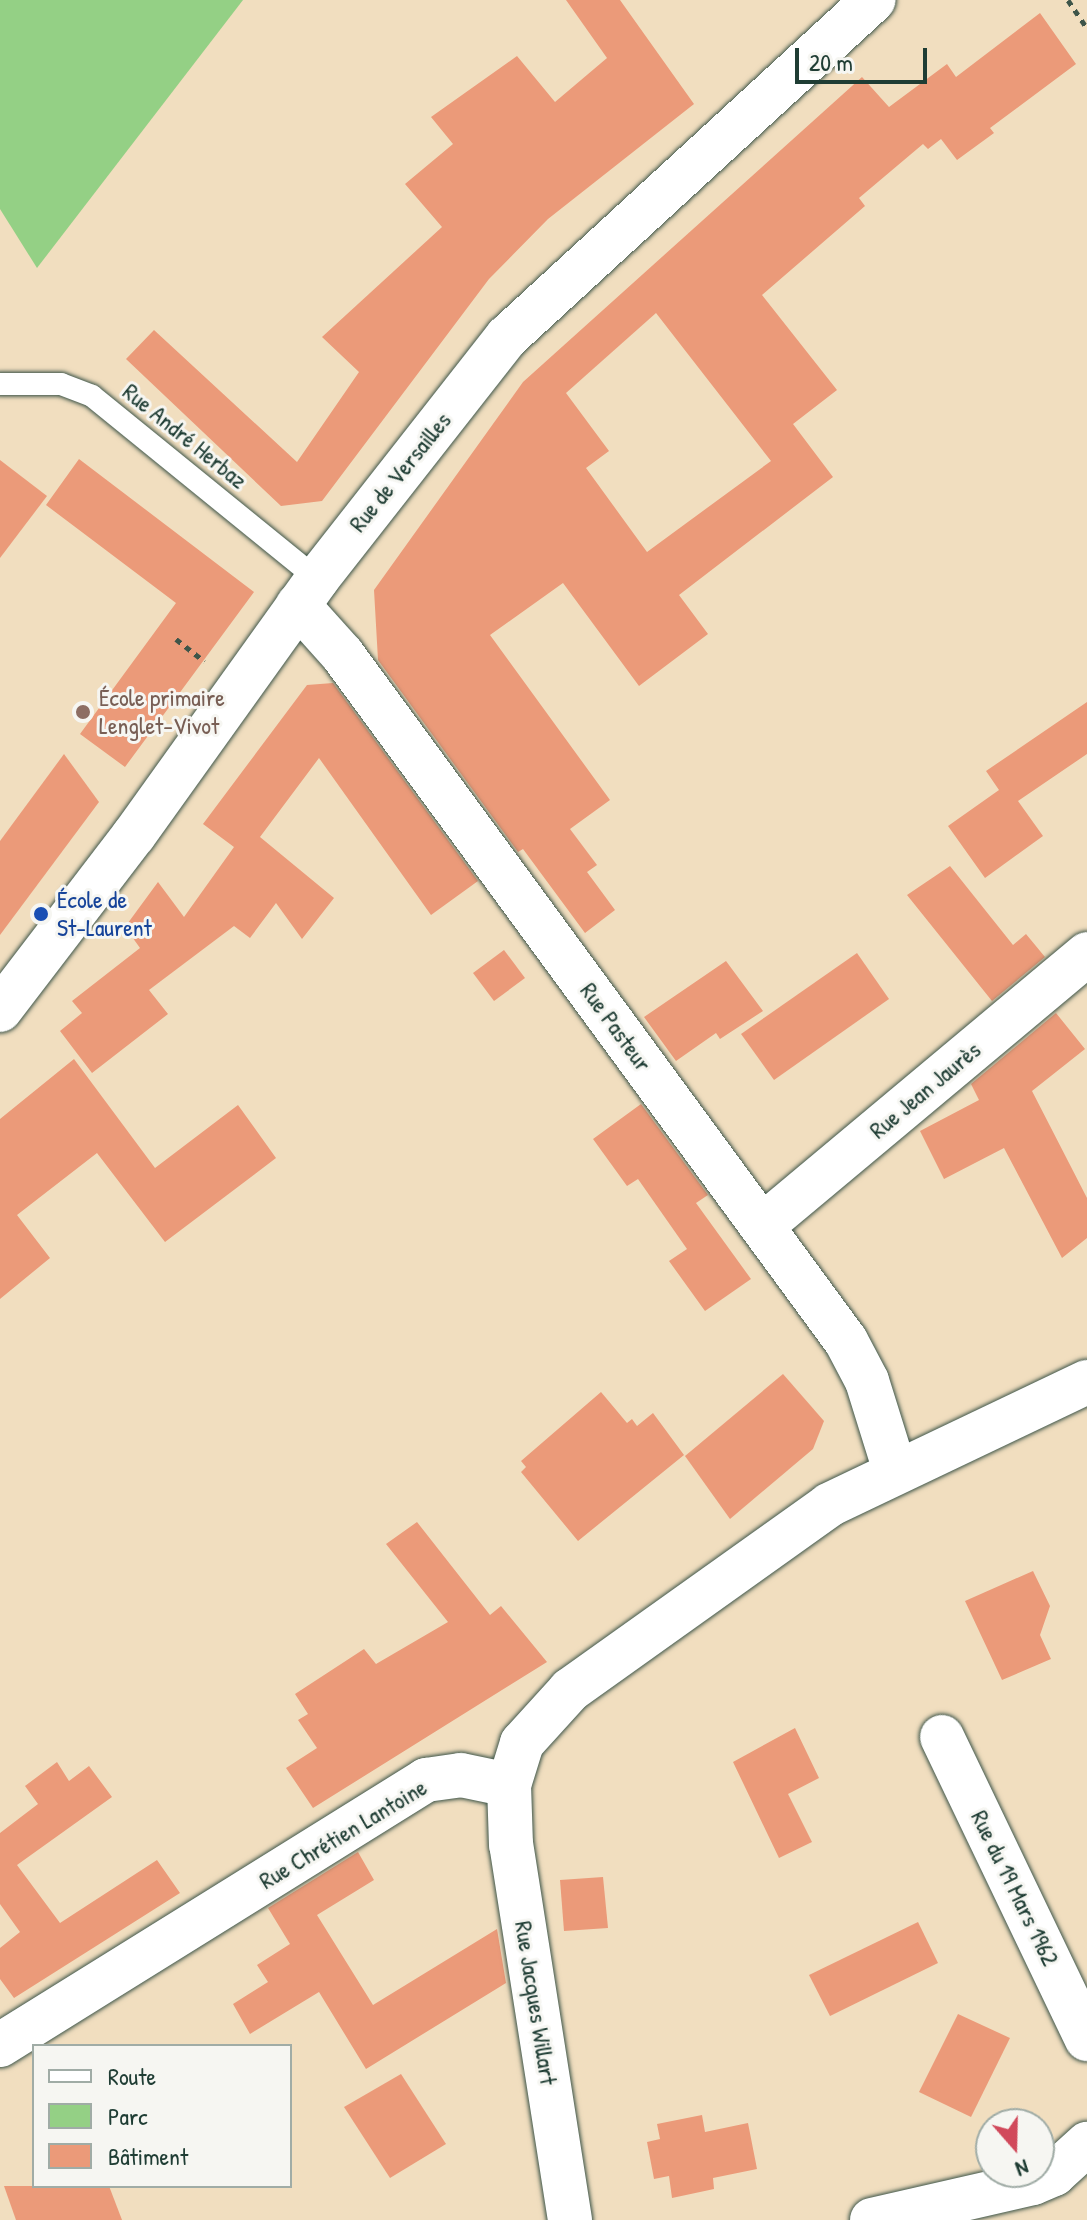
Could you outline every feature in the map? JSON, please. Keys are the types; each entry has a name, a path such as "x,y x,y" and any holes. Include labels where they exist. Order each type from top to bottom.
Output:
{"street":[{"name":"Rue de Versailles","path":"6,991 307,592 507,337 874,0"},
{"name":"Rue Pasteur","path":"307,592 342,654 858,1361 895,1471"},
{"name":"Rue Jean Jaurès","path":"762,1226 1087,954"},
{"path":"509,1785 528,1733 570,1690 801,1523 895,1471 1087,1382"},
{"name":"Rue du 19 Mars 1962","path":"942,1737 1087,2039"},
{"name":"Rue Chrétien Lantoine","path":"1,2041 426,1780 461,1775 509,1785"},
{"name":"Rue Jacques Willart","path":"509,1785 511,1845 570,2220"},
{"path":"872,2220 1033,2183 1054,2174 1087,2144"}],"lane":[{"name":"Rue André Herbaz","path":"0,384 61,384 92,396 307,592"}],"path":[{"path":"1068,0 1087,28"}],"green space":[{"path":"0,0 243,0 37,268 0,209"}],"building":[{"path":"566,0 620,0 694,104 548,219 489,279 322,501 281,506 126,359 154,330 297,462 359,372 322,337 442,227 405,184 453,144 431,117 517,56 555,102 607,58"},
{"path":"1040,13 1076,64 990,128 994,133 957,160 941,139 928,149 923,144 859,198 865,206 762,295 837,390 793,424 833,477 679,595 708,634 639,686 563,583 490,635 610,800 570,829 597,865 587,872 615,910 585,933 523,849 518,852 378,660 374,590 523,382 862,77 889,107 947,64 956,77","holes":["656,313 771,461 647,552 586,468 609,451 566,393"]},
{"path":"79,459 254,592 125,767 80,734 176,603 46,505"},
{"path":"0,460 47,496 0,558"},
{"path":"333,683 478,881 431,915 319,758 260,837 334,898 302,939 276,903 250,938 234,926 149,990 168,1014 92,1073 60,1031 82,1013 72,1001 140,948 125,927 158,882 184,917 234,847 203,824 307,685"},
{"path":"1087,702 1087,754 1018,801 1043,836 985,878 948,826 999,790 986,771"},
{"path":"64,754 99,802 0,935 0,841"},
{"path":"950,866 1013,945 1026,934 1045,957 992,1001 907,895"},
{"path":"504,950 525,978 494,1001 473,973"},
{"path":"857,953 889,999 774,1080 741,1034"},
{"path":"726,961 763,1011 720,1039 716,1033 676,1061 644,1017"},
{"path":"1056,1013 1085,1049 1032,1091 1087,1198 1087,1238 1062,1258 1004,1148 944,1179 920,1131 979,1100 971,1084"},
{"path":"74,1059 155,1168 238,1105 276,1158 165,1242 97,1153 17,1215 50,1258 0,1299 0,1119"},
{"path":"641,1104 708,1195 696,1203 751,1279 705,1311 669,1261 687,1249 638,1179 627,1186 593,1139"},
{"path":"783,1374 824,1421 813,1449 730,1519 685,1456"},
{"path":"601,1392 627,1423 632,1419 637,1426 653,1413 684,1455 578,1541 521,1472 526,1467 521,1461"},
{"path":"417,1522 490,1615 501,1606 547,1662 313,1808 286,1768 317,1748 298,1720 308,1714 295,1694 364,1649 376,1664 448,1622 386,1544"},
{"path":"1033,1571 1050,1606 1040,1635 1051,1659 1002,1680 965,1601"},
{"path":"795,1728 819,1778 788,1794 812,1842 779,1858 733,1762"},
{"path":"57,1762 69,1781 89,1766 112,1797 17,1865 60,1923 157,1860 180,1893 14,1998 0,1979 0,1948 20,1932 0,1904 0,1833 38,1804 25,1786"},
{"path":"358,1852 374,1880 317,1915 373,2005 497,1929 506,1983 366,2069 319,1992 250,2034 233,2004 268,1982 257,1965 290,1944 268,1908"},
{"path":"603,1877 608,1928 564,1931 560,1880"},
{"path":"918,1922 938,1963 830,2016 809,1975"},
{"path":"958,2014 1010,2038 971,2117 919,2092"},
{"path":"401,2074 446,2144 390,2178 344,2107"},
{"path":"702,2115 705,2132 748,2123 757,2169 713,2178 714,2189 672,2198 669,2176 654,2179 647,2142 660,2139 657,2124"},
{"path":"4,2186 110,2188 122,2220 16,2220"}],"place":[{"name":"École primaire Lenglet-Vivot","path":"83,712"},
{"name":"École de St-Laurent","path":"41,914"}]}
